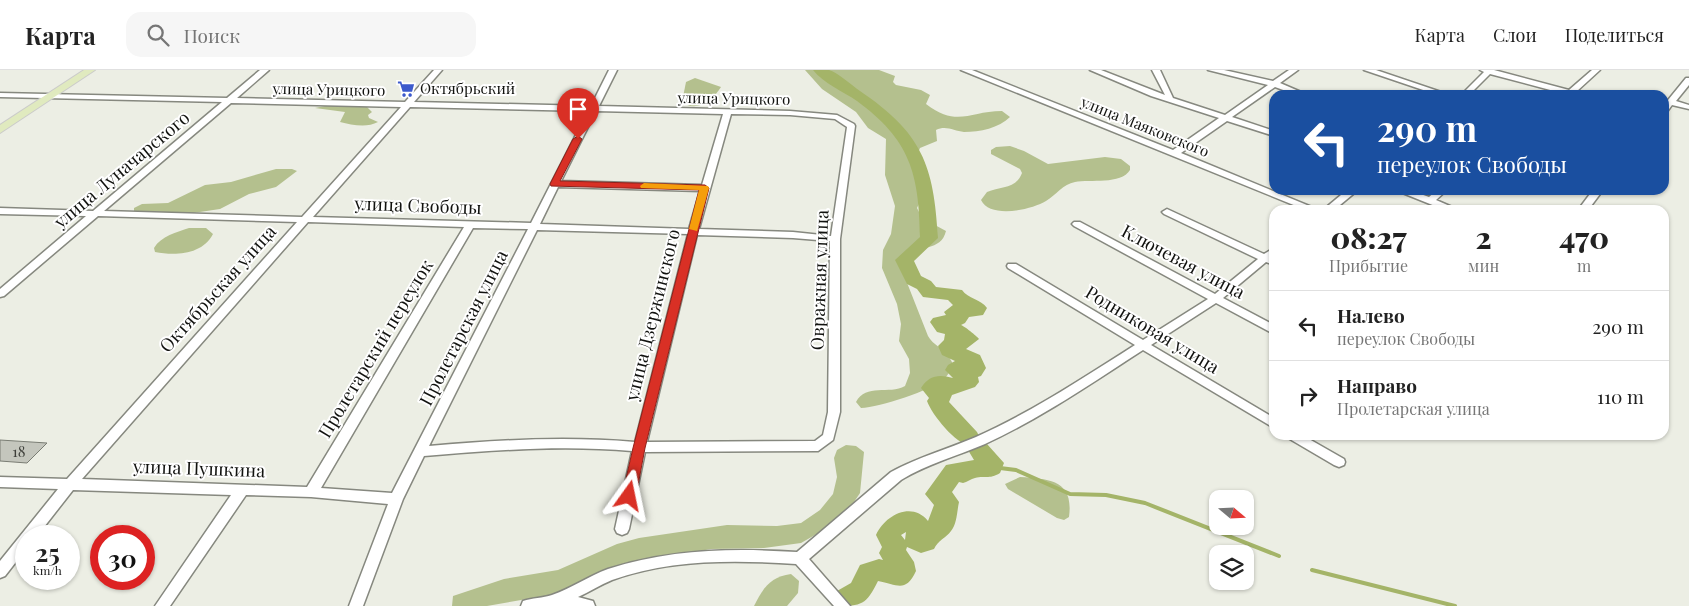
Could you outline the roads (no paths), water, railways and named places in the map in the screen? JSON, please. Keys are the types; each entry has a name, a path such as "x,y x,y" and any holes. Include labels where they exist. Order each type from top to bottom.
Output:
{"main road":[{"path":"0,130 90,70"}],"street":[{"name":"улица Луначарского","path":"0,294 265,70"},
{"name":"Октябрьская улица","path":"37,525 70,484 438,70"},
{"name":"Пролетарская улица","path":"356,606 396,499 613,70"},
{"name":"улица Маяковского","path":"965,70 1269,192"},
{"path":"1094,70 1154,94 1170,97 1269,132"},
{"path":"1156,70 1170,97"},
{"path":"1212,70 1289,90"},
{"path":"1174,154 1294,70"},
{"path":"1368,70 1430,90"},
{"path":"1470,90 1488,70 1560,90"},
{"path":"1578,90 1596,70"},
{"path":"1669,104 1689,80"},
{"name":"улица Урицкого","path":"0,95 790,113 837,117"},
{"path":"1671,102 1689,107"},
{"name":"улица Дзержинского","path":"622,529 639,448 693,232 727,113"},
{"name":"Овражная улица","path":"639,448 818,446 829,437 834,412 835,239 851,126 837,117"},
{"path":"554,184 705,188"},
{"name":"улица Маяковского","path":"1276,195 1302,205"},
{"path":"1334,205 1347,195"},
{"path":"1414,195 1441,205"},
{"path":"1430,201 1437,195"},
{"name":"улица Свободы","path":"0,211 306,219 693,232 835,239"},
{"path":"1167,212 1269,256"},
{"name":"Ключевая улица","path":"1077,224 1269,327"},
{"name":"Пролетарский переулок","path":"311,492 470,225"},
{"path":"528,606 558,600 607,576 689,558 740,554 800,558 896,476 912,467 981,440 1063,396 1146,346 1215,300 1269,259"},
{"name":"Родниковая улица","path":"1012,266 1269,421"},
{"path":"1301,440 1340,462"},
{"path":"421,451 518,443 595,444 639,448"},
{"name":"улица Пушкина","path":"0,482 311,492 396,499"},
{"path":"162,606 242,490"},
{"name":"Октябрьская улица","path":"0,572 15,553"},
{"path":"800,558 843,606"},
{"path":"558,600 588,606"}],"waterway":[{"path":"820,70 887,118 908,142 920,165 927,196 929,238 904,260 914,280 924,285 930,293 955,294 958,300 977,308 976,311 956,310 954,312 960,316 958,319 940,322 944,327 957,330 958,332 953,337 954,339 965,337 969,339 962,344 954,343 948,346 949,350 973,360 976,368 974,371 961,366 955,370 967,376 968,382 959,383 953,388 943,382 937,383 932,388 934,392 942,396 938,401 940,407 969,438"},
{"path":"846,599 860,591 869,573 879,570 899,576 903,571 901,562 892,553 895,546 888,535 890,531 898,524 914,522 919,527 917,541 925,542 928,535 942,525 947,502 937,494 954,471 963,474 971,468 987,470 992,467 992,463 979,450"},
{"path":"992,467 1016,470 1070,494 1106,495 1145,503 1279,556"},
{"path":"1312,570 1455,606"}],"place":[{"name":"Октябрьский","path":"406,89"}]}
